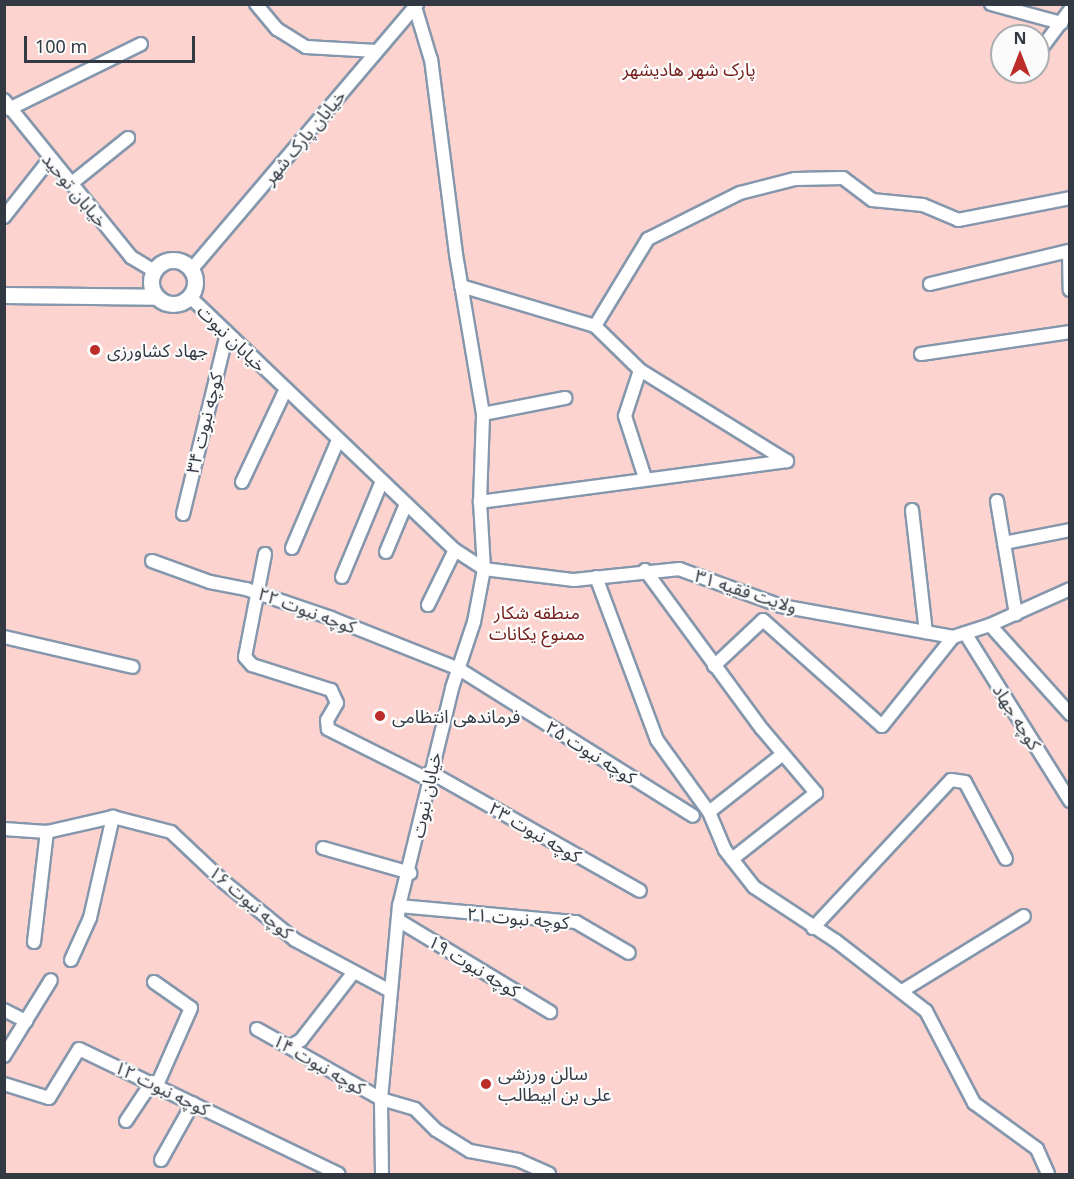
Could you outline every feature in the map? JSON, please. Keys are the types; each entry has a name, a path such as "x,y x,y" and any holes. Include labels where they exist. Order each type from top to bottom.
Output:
{"main road":[{"path":"4,295 157,297 170,304 189,296 195,283 191,270 174,260 161,263 154,271 151,285 157,297"}],"street":[{"path":"256,4 277,29 306,47 376,51"},
{"path":"991,4 1061,23"},
{"path":"416,6 431,60 461,286 483,414 480,502 484,569"},
{"name":"خیابان پارک شهر","path":"191,270 416,6"},
{"path":"1050,37 1070,10"},
{"path":"7,105 141,44"},
{"name":"خیابان توحید","path":"7,105 49,159 72,183 132,257 154,271"},
{"path":"72,183 128,138"},
{"path":"4,217 49,159"},
{"path":"595,326 648,239 740,193 795,179 843,178 872,200 923,206 958,220 1070,198"},
{"path":"930,284 1069,251 1070,290"},
{"path":"461,286 595,326 640,370 787,461 645,478 480,502"},
{"name":"خیابان نبوت","path":"189,296 455,550 484,569 474,622 429,775 410,873 399,906 381,1099 382,1174"},
{"path":"921,354 1070,332"},
{"name":"کوچه نبوت ۳۴","path":"183,514 227,333"},
{"path":"640,370 626,416 645,478"},
{"path":"242,482 286,389"},
{"path":"483,414 565,398"},
{"path":"292,548 338,440"},
{"path":"342,577 382,481"},
{"path":"997,501 1016,614"},
{"path":"386,552 406,504"},
{"path":"912,510 926,632"},
{"path":"1004,543 1070,530"},
{"path":"428,605 455,550"},
{"path":"258,593 265,554"},
{"name":"کوچه نبوت ۲۲","path":"152,561 210,582 258,593 459,669"},
{"name":"ولایت فقیه ۳۱","path":"484,569 574,580 645,570 679,569 781,606 926,632 959,635 990,625 1070,589"},
{"path":"645,570 714,666 816,793 732,859"},
{"path":"596,577 657,740 709,812 732,859 754,887 902,991 926,1011 974,1103 1037,1149 1048,1174"},
{"name":"کوچه نبوت ۲۳","path":"258,593 246,657 252,665 331,690 337,704 327,720 328,729 429,775 640,891"},
{"path":"714,666 763,620 882,726 959,635"},
{"path":"990,625 1070,714"},
{"name":"کوچه جهاد","path":"959,635 1070,801"},
{"path":"4,637 133,668"},
{"name":"کوچه نبوت ۲۵","path":"459,669 693,816"},
{"path":"709,812 783,754"},
{"path":"813,928 951,780 966,782 1006,859"},
{"path":"4,829 47,832 113,817 90,918 71,960"},
{"name":"کوچه نبوت ۱۶","path":"113,817 171,832 224,882 295,940 390,991"},
{"path":"34,942 47,832"},
{"path":"323,848 410,873"},
{"name":"کوچه نبوت ۲۱","path":"399,906 576,922 629,953"},
{"path":"902,991 1024,915"},
{"name":"کوچه نبوت ۱۹","path":"398,920 550,1012"},
{"path":"289,1047 301,1040 354,972"},
{"path":"4,1056 51,980"},
{"path":"126,1121 154,1083 191,1008 154,982"},
{"path":"4,1010 26,1020"},
{"name":"کوچه نبوت ۱۴","path":"257,1029 381,1099 415,1109 436,1130 470,1151 518,1160 549,1174"},
{"name":"کوچه نبوت ۱۲","path":"4,1084 49,1098 79,1049 154,1083 339,1174"},
{"path":"161,1160 193,1103"}],"green space":[{"name":"منطقه شکار ممنوع یکانات","path":"5,5 1069,5 1069,1174 5,1174"}],"place":[{"name":"جهاد کشاورزی","path":"95,350"},
{"name":"فرماندهی انتظامی","path":"380,716"},
{"name":"سالن ورزشی علی بن ابیطالب","path":"486,1084"}],"park label":[{"name":"پارک شهر هادیشهر","path":"689,69"}]}
